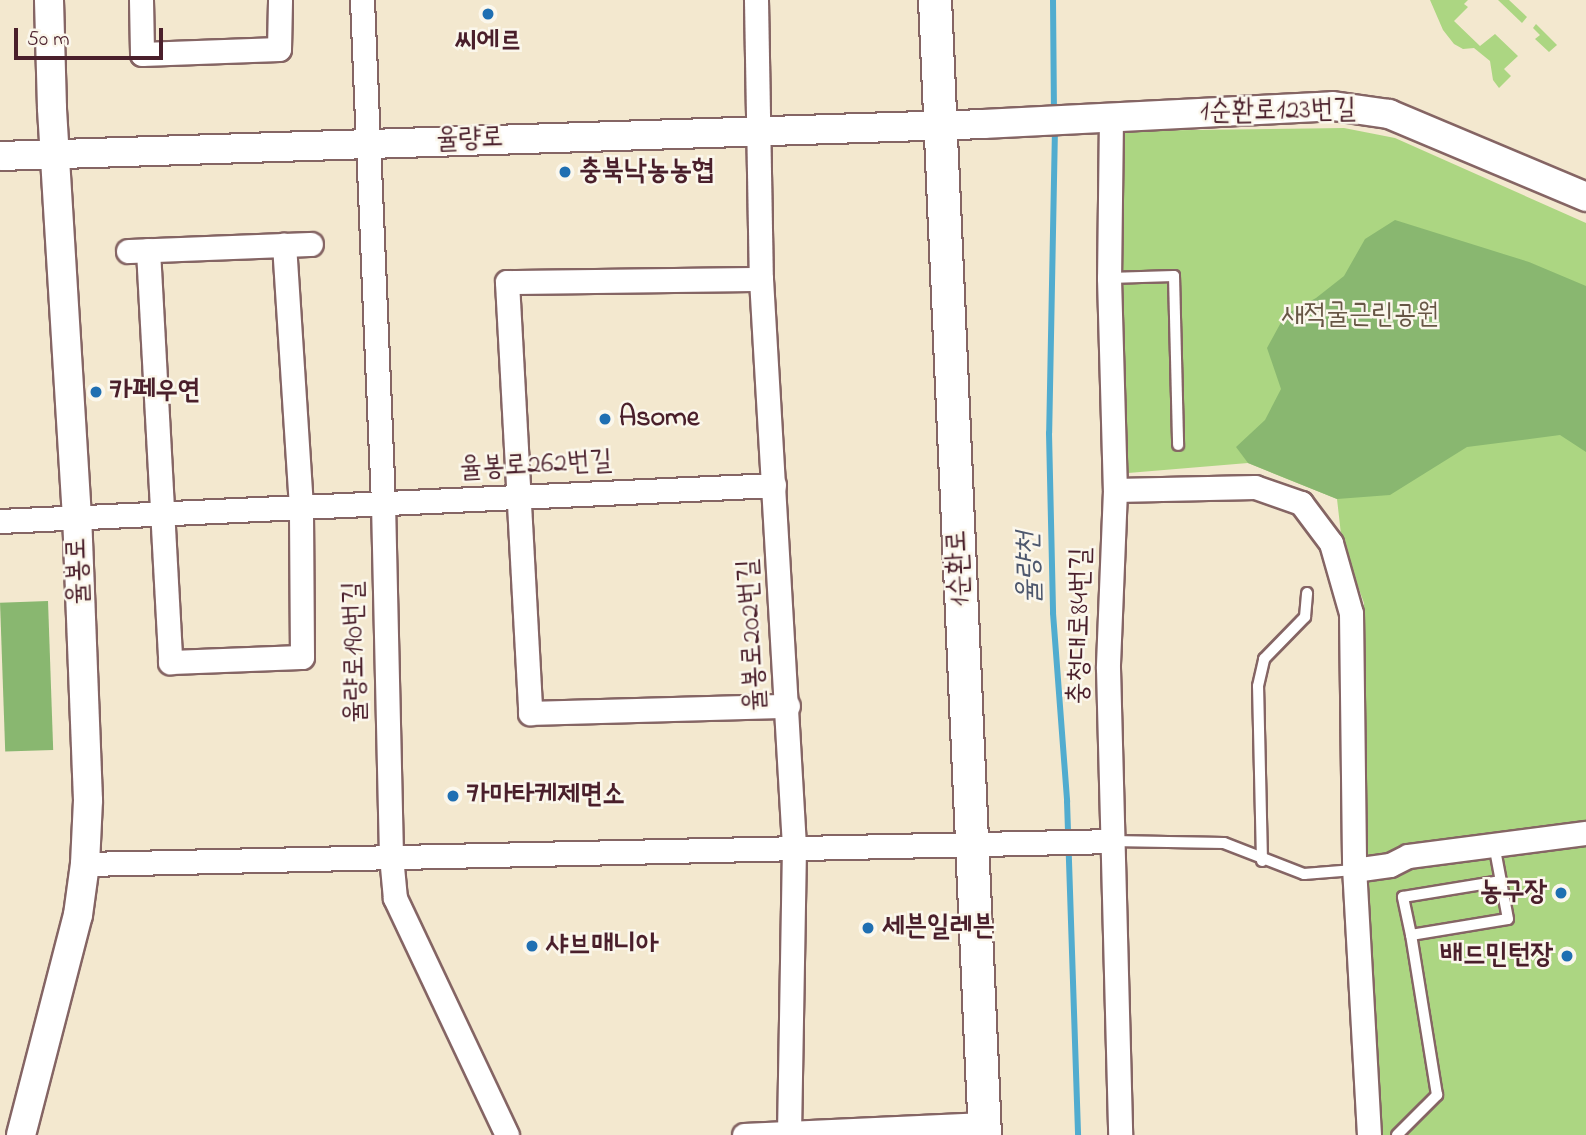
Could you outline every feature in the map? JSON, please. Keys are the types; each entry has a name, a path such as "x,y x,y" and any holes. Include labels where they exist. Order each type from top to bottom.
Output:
{"main road":[{"name":"1순환로","path":"936,0 985,1130"}],"street":[{"name":"율봉로","path":"21,1135 78,915 85,864 88,800 77,518 55,153 49,0"},
{"path":"141,0 142,54 279,49 280,0"},
{"name":"율량로190번길","path":"362,0 383,503 391,856 395,898 507,1135"},
{"name":"율봉로202번길","path":"757,0 761,132 761,279 788,706 794,847 789,1134"},
{"name":"1순환로123번길","path":"983,124 1333,106 1389,114 1586,197"},
{"name":"충청대로84번길","path":"1111,117 1109,278 1115,490 1108,668 1120,1135"},
{"name":"율량로","path":"0,156 983,124"},
{"path":"284,245 301,507 302,657 170,662 164,514 138,251 284,245 311,244"},
{"path":"761,279 507,282 530,713 788,706"},
{"name":"율봉로262번길","path":"0,521 774,485"},
{"path":"1115,490 1255,487 1301,503 1331,542 1351,613 1354,870 1369,1135"},
{"path":"1354,870 1390,865 1408,856 1586,833"},
{"path":"85,864 1112,841"},
{"path":"744,1135 985,1130"}],"lane":[{"path":"1109,278 1174,276 1178,446"},
{"path":"1262,860 1258,686 1264,659 1305,617 1307,593"},
{"path":"1112,841 1224,843 1262,860 1304,874 1354,870"},
{"path":"1411,935 1508,919 1494,844"},
{"path":"1397,1135 1437,1095 1403,897 1501,881"}],"green space":[{"path":"1430,0 1468,0 1464,4 1468,7 1454,21 1480,46 1495,34 1518,56 1504,69 1511,76 1499,88 1493,80 1490,61 1474,48 1463,49 1454,44 1443,30"},
{"path":"1498,0 1509,0 1527,17 1522,23"},
{"path":"1536,24 1557,45 1549,52 1535,39 1540,35 1533,28"},
{"name":"새적굴근린공원","path":"1344,128 1395,138 1586,223 1586,1135 1381,1135 1366,892 1364,603 1342,543 1337,499 1248,463 1128,473 1115,131"},
{"path":"1395,220 1529,262 1586,286 1586,452 1560,435 1467,447 1390,495 1337,499 1248,463 1236,447 1265,420 1281,389 1267,348 1285,315 1316,298 1344,276 1365,239"},
{"path":"48,601 53,750 5,752 0,603"}],"waterway":[{"name":"율량천","path":"1053,0 1054,114"},
{"name":"율량천","path":"1055,128 1049,433 1053,613 1067,801 1078,1135"}],"place":[{"name":"씨에르","path":"488,14"},
{"name":"충북낙농농협","path":"565,172"},
{"name":"카페우연","path":"96,392"},
{"name":"Asome","path":"605,419"},
{"name":"카마타케제면소","path":"453,796"},
{"name":"농구장","path":"1561,893"},
{"name":"세븐일레븐","path":"868,928"},
{"name":"샤브매니아","path":"532,946"},
{"name":"배드민턴장","path":"1567,956"}]}
